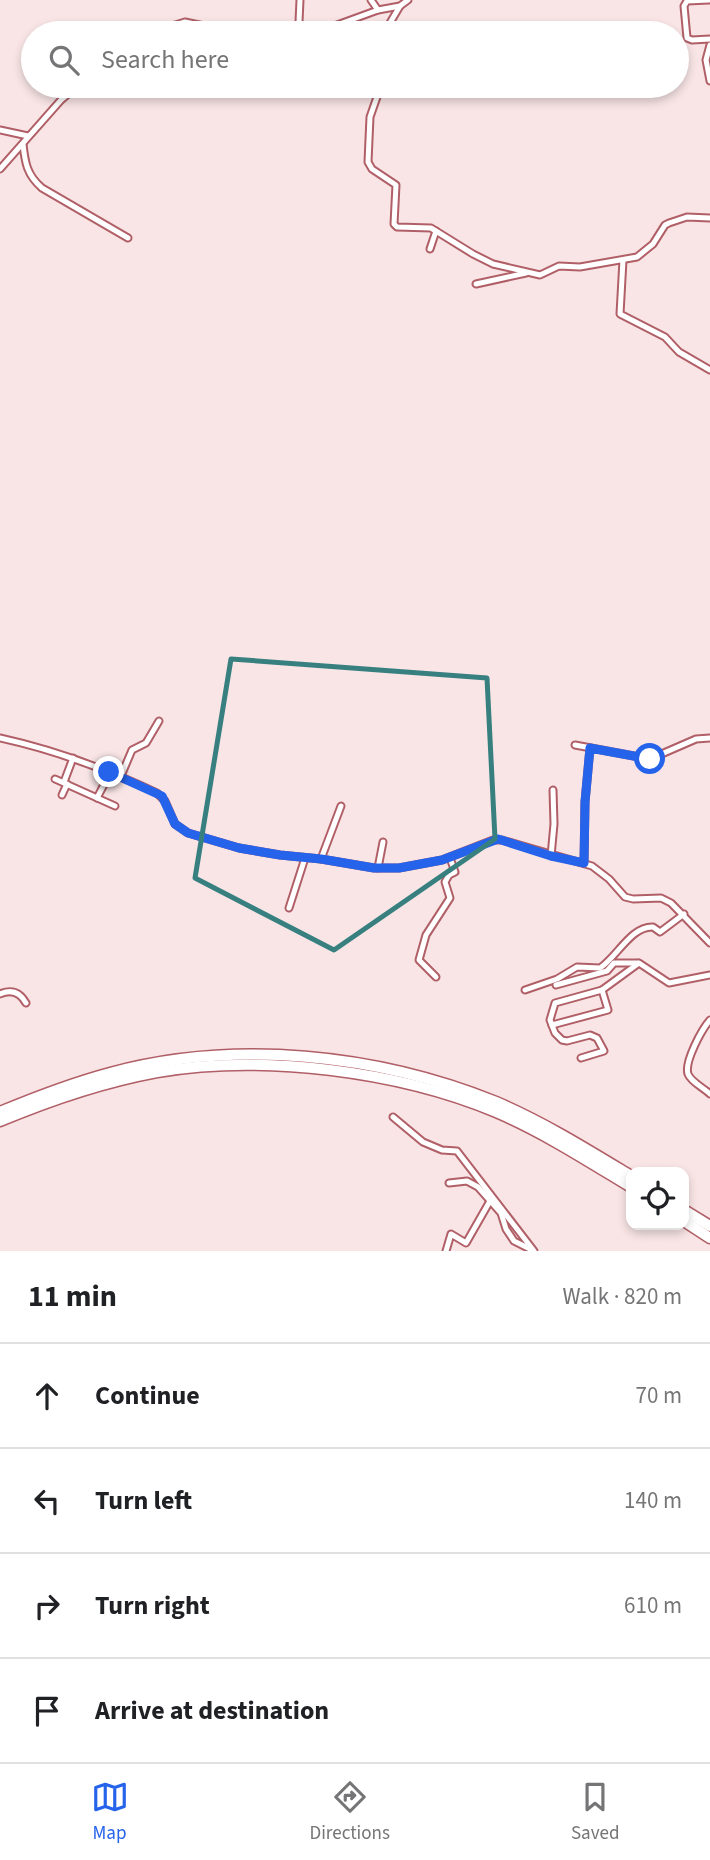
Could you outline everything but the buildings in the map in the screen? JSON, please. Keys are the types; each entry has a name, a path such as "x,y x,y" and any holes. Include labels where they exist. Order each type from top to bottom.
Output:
{"highway":[{"path":"0,1112 74,1084 156,1063 201,1056 252,1055 323,1060 412,1075 476,1095 534,1121 626,1173"},
{"path":"0,1121 113,1082 190,1068 252,1065 363,1075 412,1085 496,1112 578,1155 626,1184"},
{"path":"689,1213 710,1226"},
{"path":"689,1224 710,1238"}],"street":[{"path":"299,21 300,0"},
{"path":"371,0 378,10"},
{"path":"391,21 400,6 408,0"},
{"path":"685,21 684,6 687,1 709,0"},
{"path":"348,21 378,10 400,6"},
{"path":"689,38 710,38"},
{"path":"709,47 706,60 710,81"},
{"path":"0,169 28,135 65,98"},
{"path":"377,98 370,117 369,166 396,185 395,226 436,231 483,259 540,275 559,266 580,267 637,257 647,251 669,223 687,217 710,218"},
{"path":"0,130 28,135"},
{"path":"23,144 26,169 42,188 128,238"},
{"path":"430,249 436,231"},
{"path":"623,260 620,314 665,337 679,352 710,370"},
{"path":"475,284 526,273"},
{"path":"121,776 132,750 146,743 159,721"},
{"path":"0,738 38,746 121,776 162,796 175,824 188,833 239,848 378,868 420,865 450,858 498,839 551,856 584,863 601,872 625,897 661,898 671,903 707,935 710,943"},
{"path":"576,745 650,759 696,739 710,738"},
{"path":"584,863 585,802 590,748"},
{"path":"62,795 74,758"},
{"path":"97,798 110,772"},
{"path":"55,779 115,806"},
{"path":"551,856 553,790"},
{"path":"321,859 341,806"},
{"path":"378,868 383,842"},
{"path":"289,908 305,858"},
{"path":"436,977 419,960 426,935 450,898 445,882 449,875 455,872 450,858"},
{"path":"525,990 557,979 578,967 600,968 628,940 645,928 653,927 660,932 684,914"},
{"path":"556,985 607,971 614,963 639,963 669,983 710,975"},
{"path":"581,1058 604,1051 597,1038 590,1035 562,1040 550,1020 555,1003 603,990 639,963"},
{"path":"552,1026 608,1010 603,990"},
{"path":"0,994 12,991 18,993 26,1003"},
{"path":"710,1020 699,1037 687,1069 691,1078 710,1094"},
{"path":"393,1117 423,1143 442,1150 457,1151 535,1251"},
{"path":"449,1183 469,1182 478,1187 501,1213 506,1229 514,1241 535,1251"},
{"path":"446,1251 451,1234 466,1243 490,1201"}],"highlighted area":[{"path":"231,659 487,678 495,839 334,950 195,878"}],"route":[{"path":"109,772 162,796 171,818 180,829 211,841 280,855 374,868 399,868 442,860 498,839 551,856 584,863 585,802 590,748 650,759"}]}
